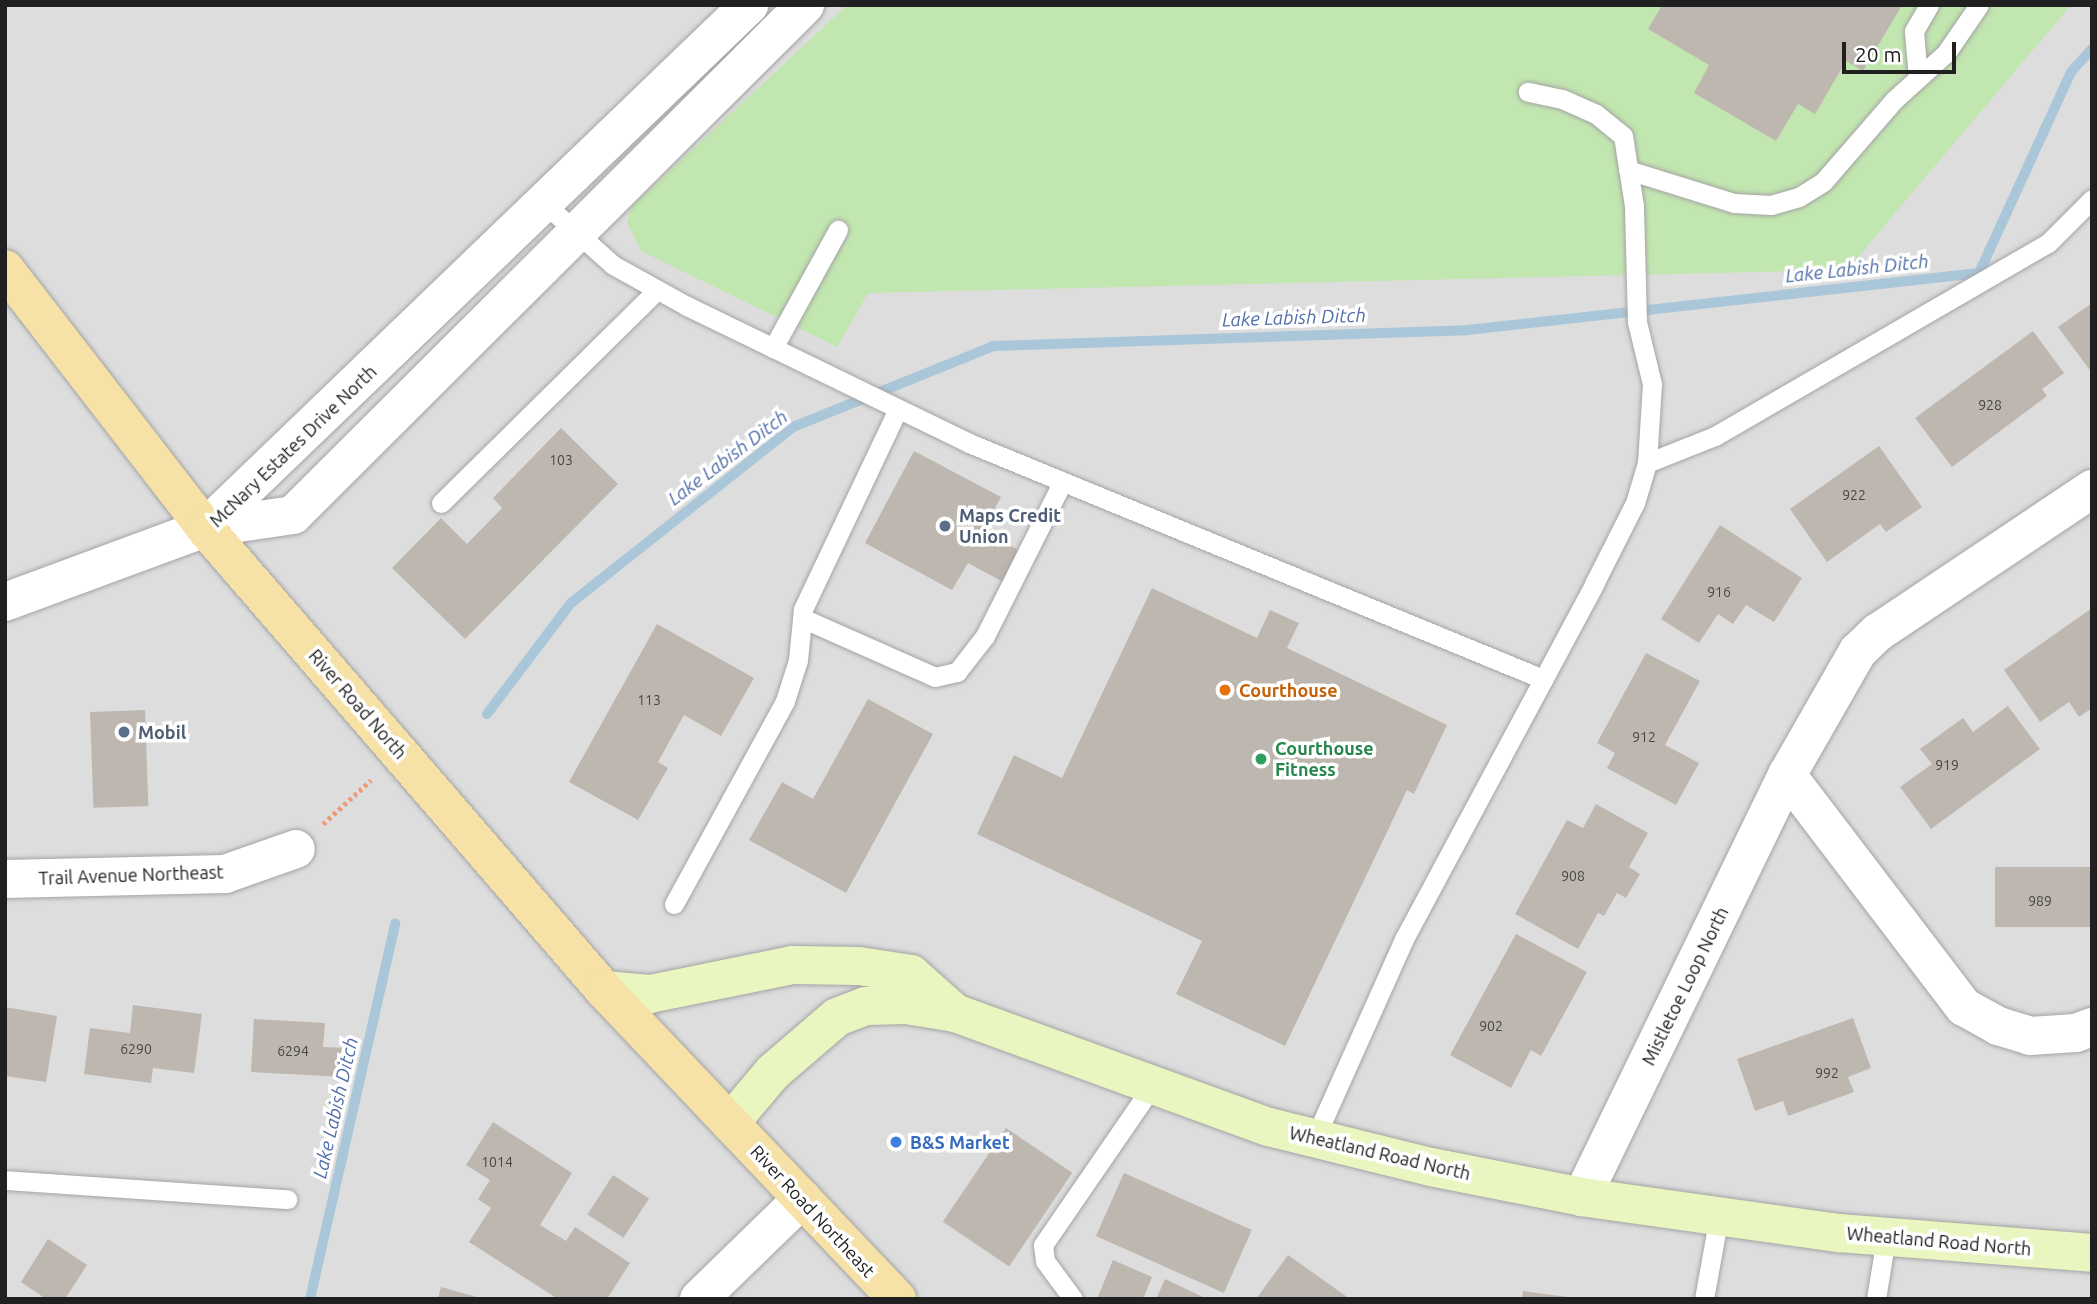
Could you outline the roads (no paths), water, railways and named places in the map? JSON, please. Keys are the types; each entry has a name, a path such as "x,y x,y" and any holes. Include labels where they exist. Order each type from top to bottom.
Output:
{"main road":[{"name":"River Road North","path":"5,269 205,528 604,990 730,1123"},
{"path":"604,990 650,994 793,965 859,966 911,974 955,1013"},
{"name":"Wheatland Road North","path":"730,1123 774,1072 838,1017 865,1006 906,1004 955,1013 1153,1085 1315,1138 1431,1167 1582,1197 1720,1216 1886,1237 2092,1254"},
{"name":"River Road Northeast","path":"730,1123 897,1299"}],"street":[{"name":"McNary Estates Drive North","path":"205,528 749,5"},
{"name":"McNary Estates Drive North","path":"205,528 293,514 805,5"},
{"name":"Mistletoe Loop North","path":"1582,1197 1787,775 1858,651 1878,632 2092,489"},
{"path":"5,602 205,528"},
{"path":"1787,775 1964,1007 1998,1026 2030,1036 2077,1033 2092,1027"},
{"name":"Trail Avenue Northeast","path":"5,879 225,874 296,849"},
{"path":"699,1299 802,1199"}],"lane":[{"path":"1918,78 1914,31 1929,5"},
{"path":"1629,170 1734,203 1771,205 1799,197 1823,182 1918,78 1946,53 1979,5"},
{"path":"1315,1138 1404,939 1634,503 1647,463 1652,384 1641,335 1629,170 1623,136 1596,114 1562,99 1528,92"},
{"path":"1647,463 1715,436 2048,243 2092,200"},
{"path":"545,204 613,265 657,290 898,409 1062,483 1543,679"},
{"path":"773,348 838,230"},
{"path":"441,503 657,290"},
{"path":"674,904 785,701 798,660 802,618 898,409"},
{"path":"802,618 935,677 957,672 985,636 1062,483"},
{"path":"1073,1299 1045,1261 1043,1245 1153,1085"},
{"path":"5,1181 287,1199"},
{"path":"1704,1299 1720,1216"},
{"path":"1876,1299 1886,1237"}],"waterway":[{"name":"Lake Labish Ditch","path":"487,714 571,603 793,427 993,346 1467,330 1979,273 2071,72 2092,49"},
{"name":"Lake Labish Ditch","path":"310,1299 395,924"}],"place":[{"name":"Maps Credit Union","path":"945,526"},
{"name":"Courthouse","path":"1225,690"},
{"name":"Mobil","path":"124,732"},
{"name":"Courthouse Fitness","path":"1261,759"},
{"name":"B&S Market","path":"896,1142"}]}
